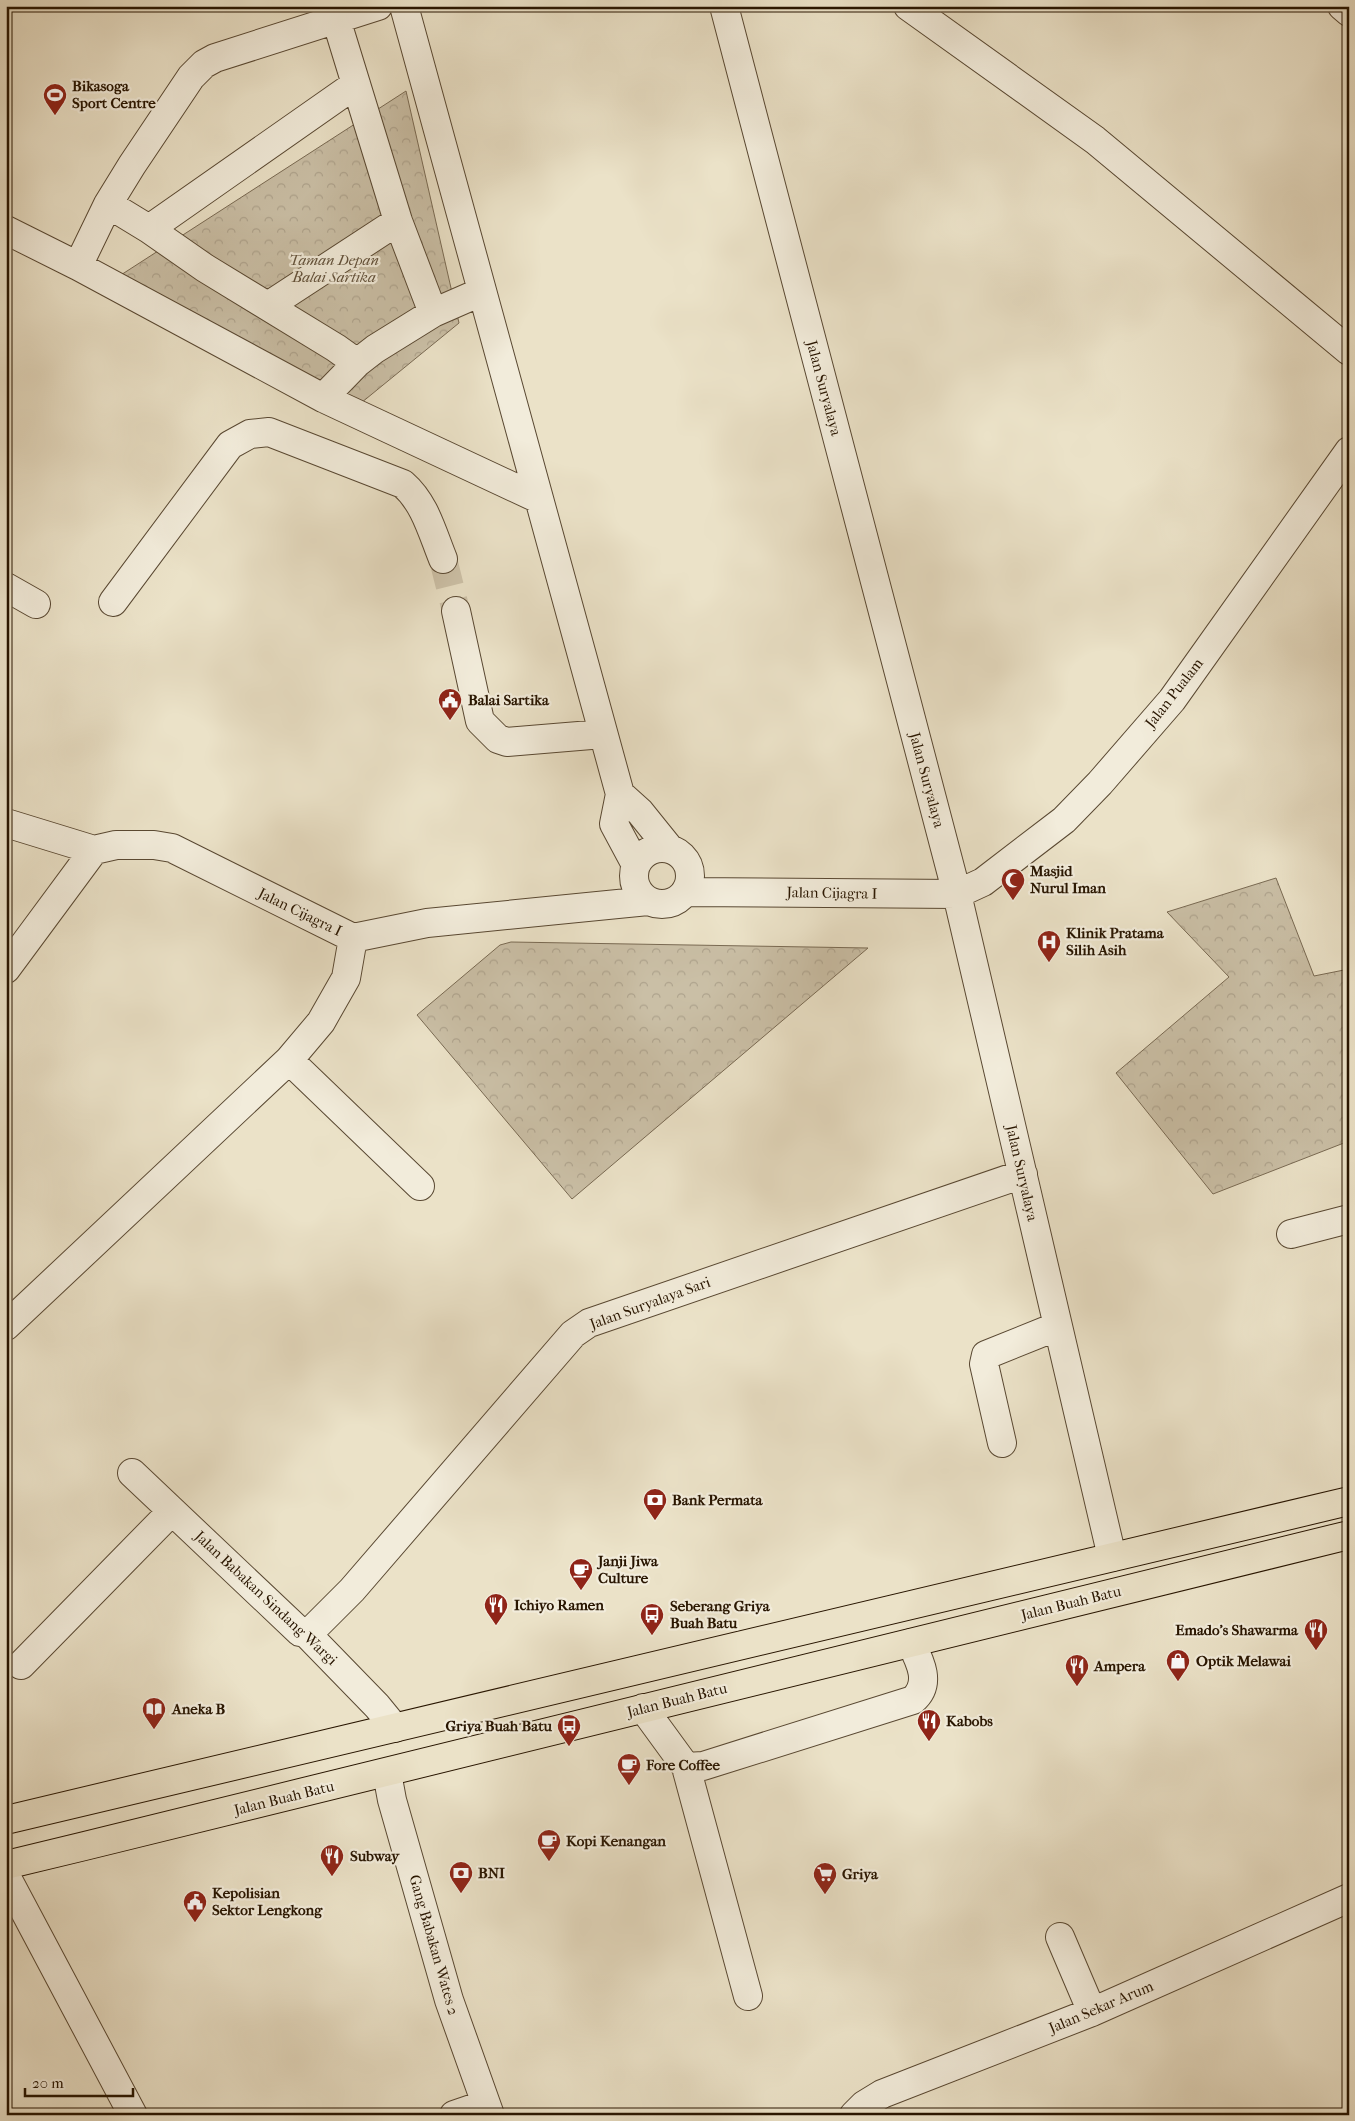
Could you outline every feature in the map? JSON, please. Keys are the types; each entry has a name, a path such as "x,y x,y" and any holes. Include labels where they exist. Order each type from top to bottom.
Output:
{"main road":[{"path":"6,1820 1349,1501"},
{"name":"Jalan Buah Batu","path":"6,1865 387,1773 643,1708 1349,1535"}],"street":[{"path":"78,266 108,204 191,77 204,64 215,58 378,6"},
{"path":"404,6 620,794 614,824 634,872 638,891 648,901 661,904 675,901 694,888 688,866 681,855 669,848 640,812 620,794"},
{"name":"Jalan Suryalaya","path":"724,6 957,894 1112,1557"},
{"path":"908,6 1095,140 1349,351"},
{"path":"1342,6 1349,12"},
{"path":"336,19 398,221 433,313"},
{"path":"149,229 356,84"},
{"path":"108,204 149,229 204,268 336,348 357,363"},
{"path":"268,306 398,221"},
{"path":"6,230 78,266 323,398 539,499"},
{"path":"323,398 357,363 433,313 481,292"},
{"path":"113,602 230,445 250,434 268,432 403,484 422,505 443,559"},
{"name":"Jalan Pualam","path":"957,894 983,882 1064,820 1100,783 1172,700 1349,451"},
{"path":"6,587 36,604"},
{"path":"456,611 480,721 498,739 507,742 603,734"},
{"path":"6,823 94,850 6,970"},
{"name":"Jalan Cijagra I","path":"94,850 116,844 154,845 172,848 353,938 427,923 648,901"},
{"path":"604,904 634,872 643,854 655,848 669,848"},
{"name":"Jalan Cijagra I","path":"694,888 957,894"},
{"path":"6,1326 289,1060 321,1022 346,978 353,938"},
{"path":"289,1060 420,1186"},
{"name":"Jalan Suryalaya Sari","path":"306,1633 311,1631 352,1590 573,1334 589,1323 1023,1174"},
{"path":"1292,1234 1349,1219"},
{"path":"1002,1443 984,1364 986,1355 1058,1326"},
{"name":"Jalan Babakan Sindang Wargi","path":"132,1473 300,1632 306,1633 377,1706 395,1728"},
{"path":"21,1665 172,1511"},
{"path":"686,1767 702,1766 913,1700 923,1688 922,1666 911,1643"},
{"path":"643,1708 686,1767 748,1996"},
{"name":"Gang Babakan Wates 2","path":"387,1773 392,1800 449,2000 488,2109"},
{"path":"6,1876 133,2115"},
{"name":"Jalan Sekar Arum","path":"854,2115 864,2105 882,2094 1092,2012 1349,1898"},
{"path":"1060,1938 1092,2012"},
{"path":"454,2115 488,2109"}],"green space":[{"name":"Taman Depan Balai Sartika","path":"406,91 459,323 361,403 110,282"},
{"path":"1276,878 1314,976 1349,969 1349,1141 1213,1194 1116,1073 1229,977 1167,912"},
{"path":"511,942 868,948 572,1199 417,1015 500,945"}],"tunnel":[{"path":"443,559 456,611"}],"place":[{"name":"Bikasoga Sport Centre","path":"55,116"},
{"name":"Balai Sartika","path":"450,721"},
{"name":"Masjid Nurul Iman","path":"1013,901"},
{"name":"Klinik Pratama Silih Asih","path":"1049,963"},
{"name":"Bank Permata","path":"655,1521"},
{"name":"Janji Jiwa Culture","path":"581,1591"},
{"name":"Ichiyo Ramen","path":"496,1626"},
{"name":"Seberang Griya Buah Batu","path":"652,1636"},
{"name":"Emado's Shawarma","path":"1316,1651"},
{"name":"Optik Melawai","path":"1178,1682"},
{"name":"Ampera","path":"1077,1687"},
{"name":"Aneka B","path":"154,1730"},
{"name":"Kabobs","path":"929,1742"},
{"name":"Griya Buah Batu","path":"569,1747"},
{"name":"Fore Coffee","path":"629,1786"},
{"name":"Kopi Kenangan","path":"549,1862"},
{"name":"Subway","path":"332,1877"},
{"name":"BNI","path":"461,1894"},
{"name":"Griya","path":"825,1895"},
{"name":"Kepolisian Sektor Lengkong","path":"195,1923"}]}
